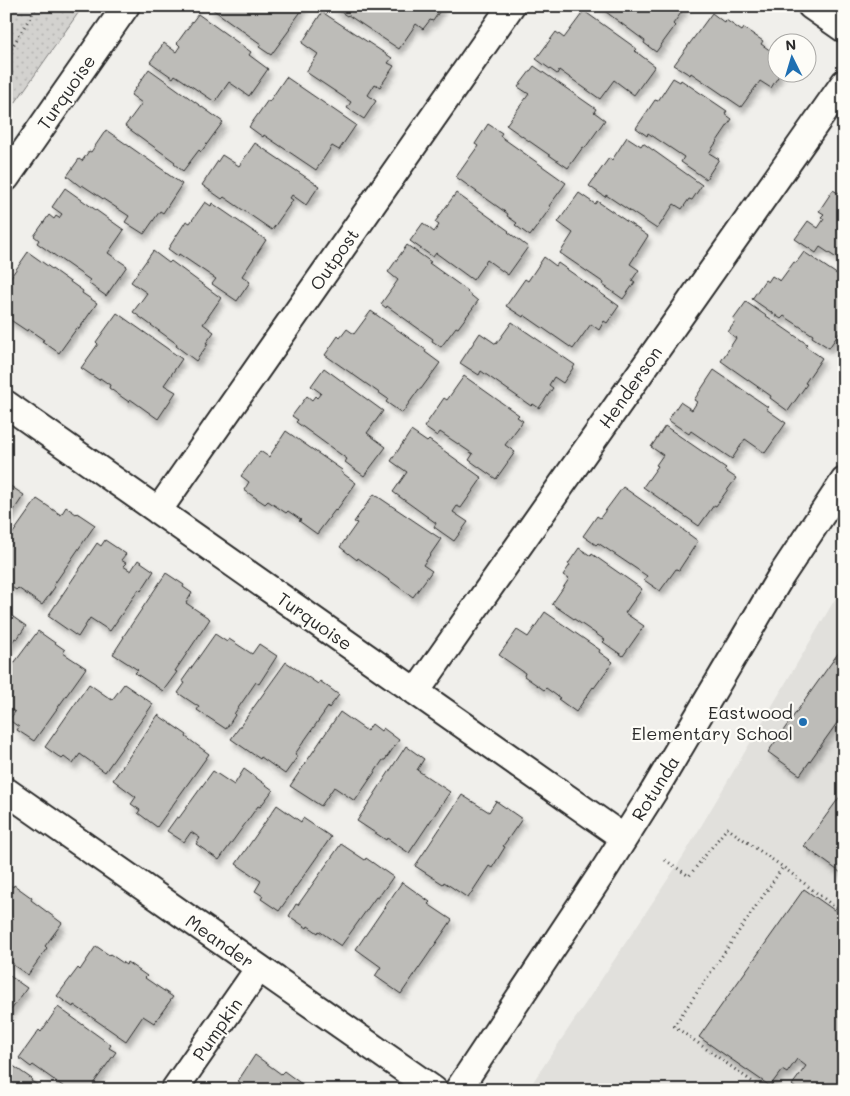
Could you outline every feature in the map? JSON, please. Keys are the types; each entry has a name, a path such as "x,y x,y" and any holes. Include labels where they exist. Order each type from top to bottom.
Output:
{"street":[{"name":"Turquoise","path":"6,178 126,6"},
{"name":"Outpost","path":"158,511 510,6"},
{"path":"811,6 844,29"},
{"name":"Henderson","path":"416,692 844,83"},
{"name":"Turquoise","path":"6,404 624,838"},
{"name":"Rotunda","path":"458,1090 675,758 782,576 844,481"},
{"name":"Meander","path":"6,792 434,1090"},
{"name":"Pumpkin","path":"174,1090 258,968"}],"path":[{"path":"6,57 37,6"},
{"path":"665,860 689,876 727,828 783,867 844,914"},
{"path":"764,1090 674,1026 783,867"}],"shaded area":[{"path":"6,6 83,6 6,116"},
{"name":"Eastwood Elementary School","path":"844,584 844,1090 533,1090 533,1082 684,855"}],"building":[{"path":"208,6 305,6 271,55 259,47 261,44"},
{"path":"333,6 443,6 433,21 430,20 423,29 416,24 399,49"},
{"path":"598,6 686,6 673,24 675,26 656,52 644,43 645,41"},
{"path":"584,11 637,49 635,51 655,66 634,95 614,80 600,99 559,70 557,74 536,59 556,32 564,38"},
{"path":"322,12 392,58 388,63 394,66 380,87 375,84 368,95 376,101 364,119 347,108 351,102 306,72 318,54 302,43"},
{"path":"712,13 725,23 726,20 742,31 744,28 763,41 761,44 768,49 768,82 775,82 771,88 760,81 741,107 691,73 690,75 674,65"},
{"path":"198,14 251,52 249,55 268,69 249,96 229,82 215,102 175,75 173,78 150,62 164,43 176,52 180,46 177,43"},
{"path":"534,66 596,109 594,112 605,120 568,168 506,125 529,94 518,87"},
{"path":"149,69 223,122 201,152 199,150 183,171 174,164 175,162 125,126 142,103 131,95"},
{"path":"286,77 356,125 339,150 332,146 316,170 249,127"},
{"path":"673,78 680,82 681,80 727,111 725,114 732,119 709,153 719,159 706,179 681,162 684,157 648,133 647,136 636,128 655,100 658,101"},
{"path":"488,124 502,133 500,136 566,183 530,236 515,225 517,223 507,216 508,214 456,177 478,146 475,144"},
{"path":"106,130 182,184 163,213 160,211 144,234 125,222 129,216 82,185 81,187 67,176 79,159 82,161 89,151 91,152"},
{"path":"627,137 641,146 643,143 702,185 692,200 689,199 682,209 674,204 657,229 589,186 609,158 612,160"},
{"path":"255,143 319,186 306,205 292,195 290,198 293,200 272,230 224,197 222,199 202,185 222,155 239,166"},
{"path":"65,188 124,230 108,253 127,266 106,296 88,283 90,280 37,243 39,240 34,236 49,215 54,219 56,216 59,218 62,214 52,207"},
{"path":"833,190 838,193 841,190 844,192 844,263 820,247 816,253 795,239 808,221 818,228 824,219 821,217 824,214 819,211"},
{"path":"456,193 528,247 508,275 487,260 473,280 436,253 433,257 410,241 423,223 434,232 439,225 435,222"},
{"path":"579,193 595,204 597,201 648,236 630,264 639,270 632,280 635,282 623,299 603,285 604,283 560,253 573,233 558,222"},
{"path":"205,202 211,206 212,203 266,240 242,276 250,282 237,301 212,284 216,279 179,254 178,256 168,249 186,221 190,223"},
{"path":"407,245 468,291 478,301 441,347 432,341 433,339 387,306 386,308 381,304 398,280 388,272"},
{"path":"153,251 169,263 171,261 221,298 203,324 214,332 196,361 176,346 177,344 133,312 147,293 131,282"},
{"path":"28,252 97,303 59,353 28,329 27,331 6,317 6,275 10,278"},
{"path":"804,252 844,279 844,326 829,348 784,316 781,319 752,299 765,280 768,282 772,276 780,281"},
{"path":"544,257 556,266 558,263 619,306 607,323 604,321 599,330 591,324 573,349 524,315 523,317 506,306 525,279 528,281"},
{"path":"746,302 807,344 805,346 822,358 788,411 770,398 771,396 721,361 736,338 728,332 735,322 733,320"},
{"path":"371,311 426,350 425,352 440,363 402,413 386,402 388,399 325,355 338,336 340,338 347,329 354,334"},
{"path":"117,313 182,359 164,385 176,392 158,419 130,399 129,402 109,388 110,385 100,378 99,380 81,368 98,344 96,342"},
{"path":"512,322 575,365 563,383 554,377 549,385 553,388 539,408 533,404 531,406 481,371 479,375 460,363 480,333 496,344"},
{"path":"324,368 383,411 367,433 386,447 364,476 345,462 347,459 296,422 298,420 292,416 307,396 312,400 321,393 311,386"},
{"path":"714,370 768,407 766,409 786,423 765,453 745,439 732,459 691,431 689,434 668,420 680,402 692,410 697,402 694,400"},
{"path":"464,376 519,415 517,417 523,421 505,445 515,452 496,479 469,460 473,454 440,432 437,436 424,427 444,398 447,400"},
{"path":"665,426 726,468 724,470 736,478 699,526 643,487 658,466 656,465 663,455 651,447"},
{"path":"286,431 342,470 341,472 356,483 317,534 288,511 286,513 268,501 265,504 244,490 249,482 241,476 260,451 269,457"},
{"path":"411,431 427,442 429,440 482,478 461,508 457,506 453,512 468,522 454,541 434,527 436,523 393,492 407,472 391,461"},
{"path":"6,483 24,495 6,522"},
{"path":"623,487 698,541 679,570 676,569 660,591 644,580 647,576 598,543 596,545 583,536 597,516 600,518"},
{"path":"374,494 441,539 423,565 432,571 413,597 340,547 357,523 354,522"},
{"path":"37,499 61,515 66,507 95,525 42,605 18,588 16,590 6,583 6,543"},
{"path":"105,540 126,554 121,560 126,563 123,566 131,571 138,560 154,571 110,631 90,618 78,637 48,616 97,543 101,546"},
{"path":"579,548 591,556 592,554 642,589 625,613 644,626 623,656 603,642 605,640 552,604 569,579 563,575"},
{"path":"166,573 192,593 186,603 210,619 163,691 135,673 138,670 113,654"},
{"path":"6,612 26,626 6,652"},
{"path":"545,612 600,650 599,652 613,662 576,712 546,688 544,690 524,676 525,673 499,655 517,630 528,637"},
{"path":"38,631 65,650 63,653 86,668 34,741 17,730 19,727 9,720 15,712 6,706 6,674"},
{"path":"215,634 227,642 229,639 252,654 259,644 277,656 259,684 256,682 226,729 197,710 199,707 178,693 185,683 182,681"},
{"path":"844,645 844,713 800,775 768,752"},
{"path":"286,662 318,684 320,681 339,695 328,707 295,754 298,756 285,774 231,739"},
{"path":"89,684 112,700 124,684 153,704 105,772 80,754 73,764 45,747"},
{"path":"340,712 367,731 372,724 381,731 383,728 399,740 355,801 334,787 321,806 290,786"},
{"path":"158,715 187,735 186,737 209,754 157,827 138,813 140,810 131,804 136,797 113,780"},
{"path":"406,746 424,759 417,770 450,792 409,853 357,821"},
{"path":"244,769 273,790 260,807 258,806 219,860 196,844 200,838 191,832 184,842 167,831 177,817 179,818 213,771 234,785"},
{"path":"844,791 844,875 804,846"},
{"path":"462,795 489,812 496,801 522,819 503,846 505,847 492,868 489,866 468,898 415,866"},
{"path":"277,805 301,822 303,818 331,837 279,911 261,899 263,896 255,891 261,881 236,864"},
{"path":"341,844 365,860 366,858 393,877 378,898 376,897 341,946 319,931 318,933 308,926 307,928 289,916"},
{"path":"6,882 13,887 14,885 32,898 31,900 62,923 45,946 47,948 28,975 6,958"},
{"path":"402,882 430,902 428,904 452,920 401,994 375,976 381,967 356,949"},
{"path":"804,889 844,917 844,943 841,946 844,948 844,1090 798,1090 792,1085 806,1066 797,1059 787,1073 782,1070 770,1086 699,1037"},
{"path":"96,946 126,965 127,962 147,976 145,978 173,997 154,1023 143,1016 126,1041 74,1005 73,1007 57,996 78,968 80,970"},
{"path":"6,970 9,972 7,974 27,988 6,1017"},
{"path":"58,1007 111,1045 109,1048 116,1052 93,1084 100,1090 66,1090 33,1065 31,1067 19,1058 39,1030 41,1032"},
{"path":"255,1055 281,1074 284,1071 303,1085 301,1087 305,1090 247,1090 248,1088 238,1081"},
{"path":"9,1063 45,1090 6,1090 6,1068"}],"place":[{"name":"Eastwood Elementary School","path":"803,722"}]}
